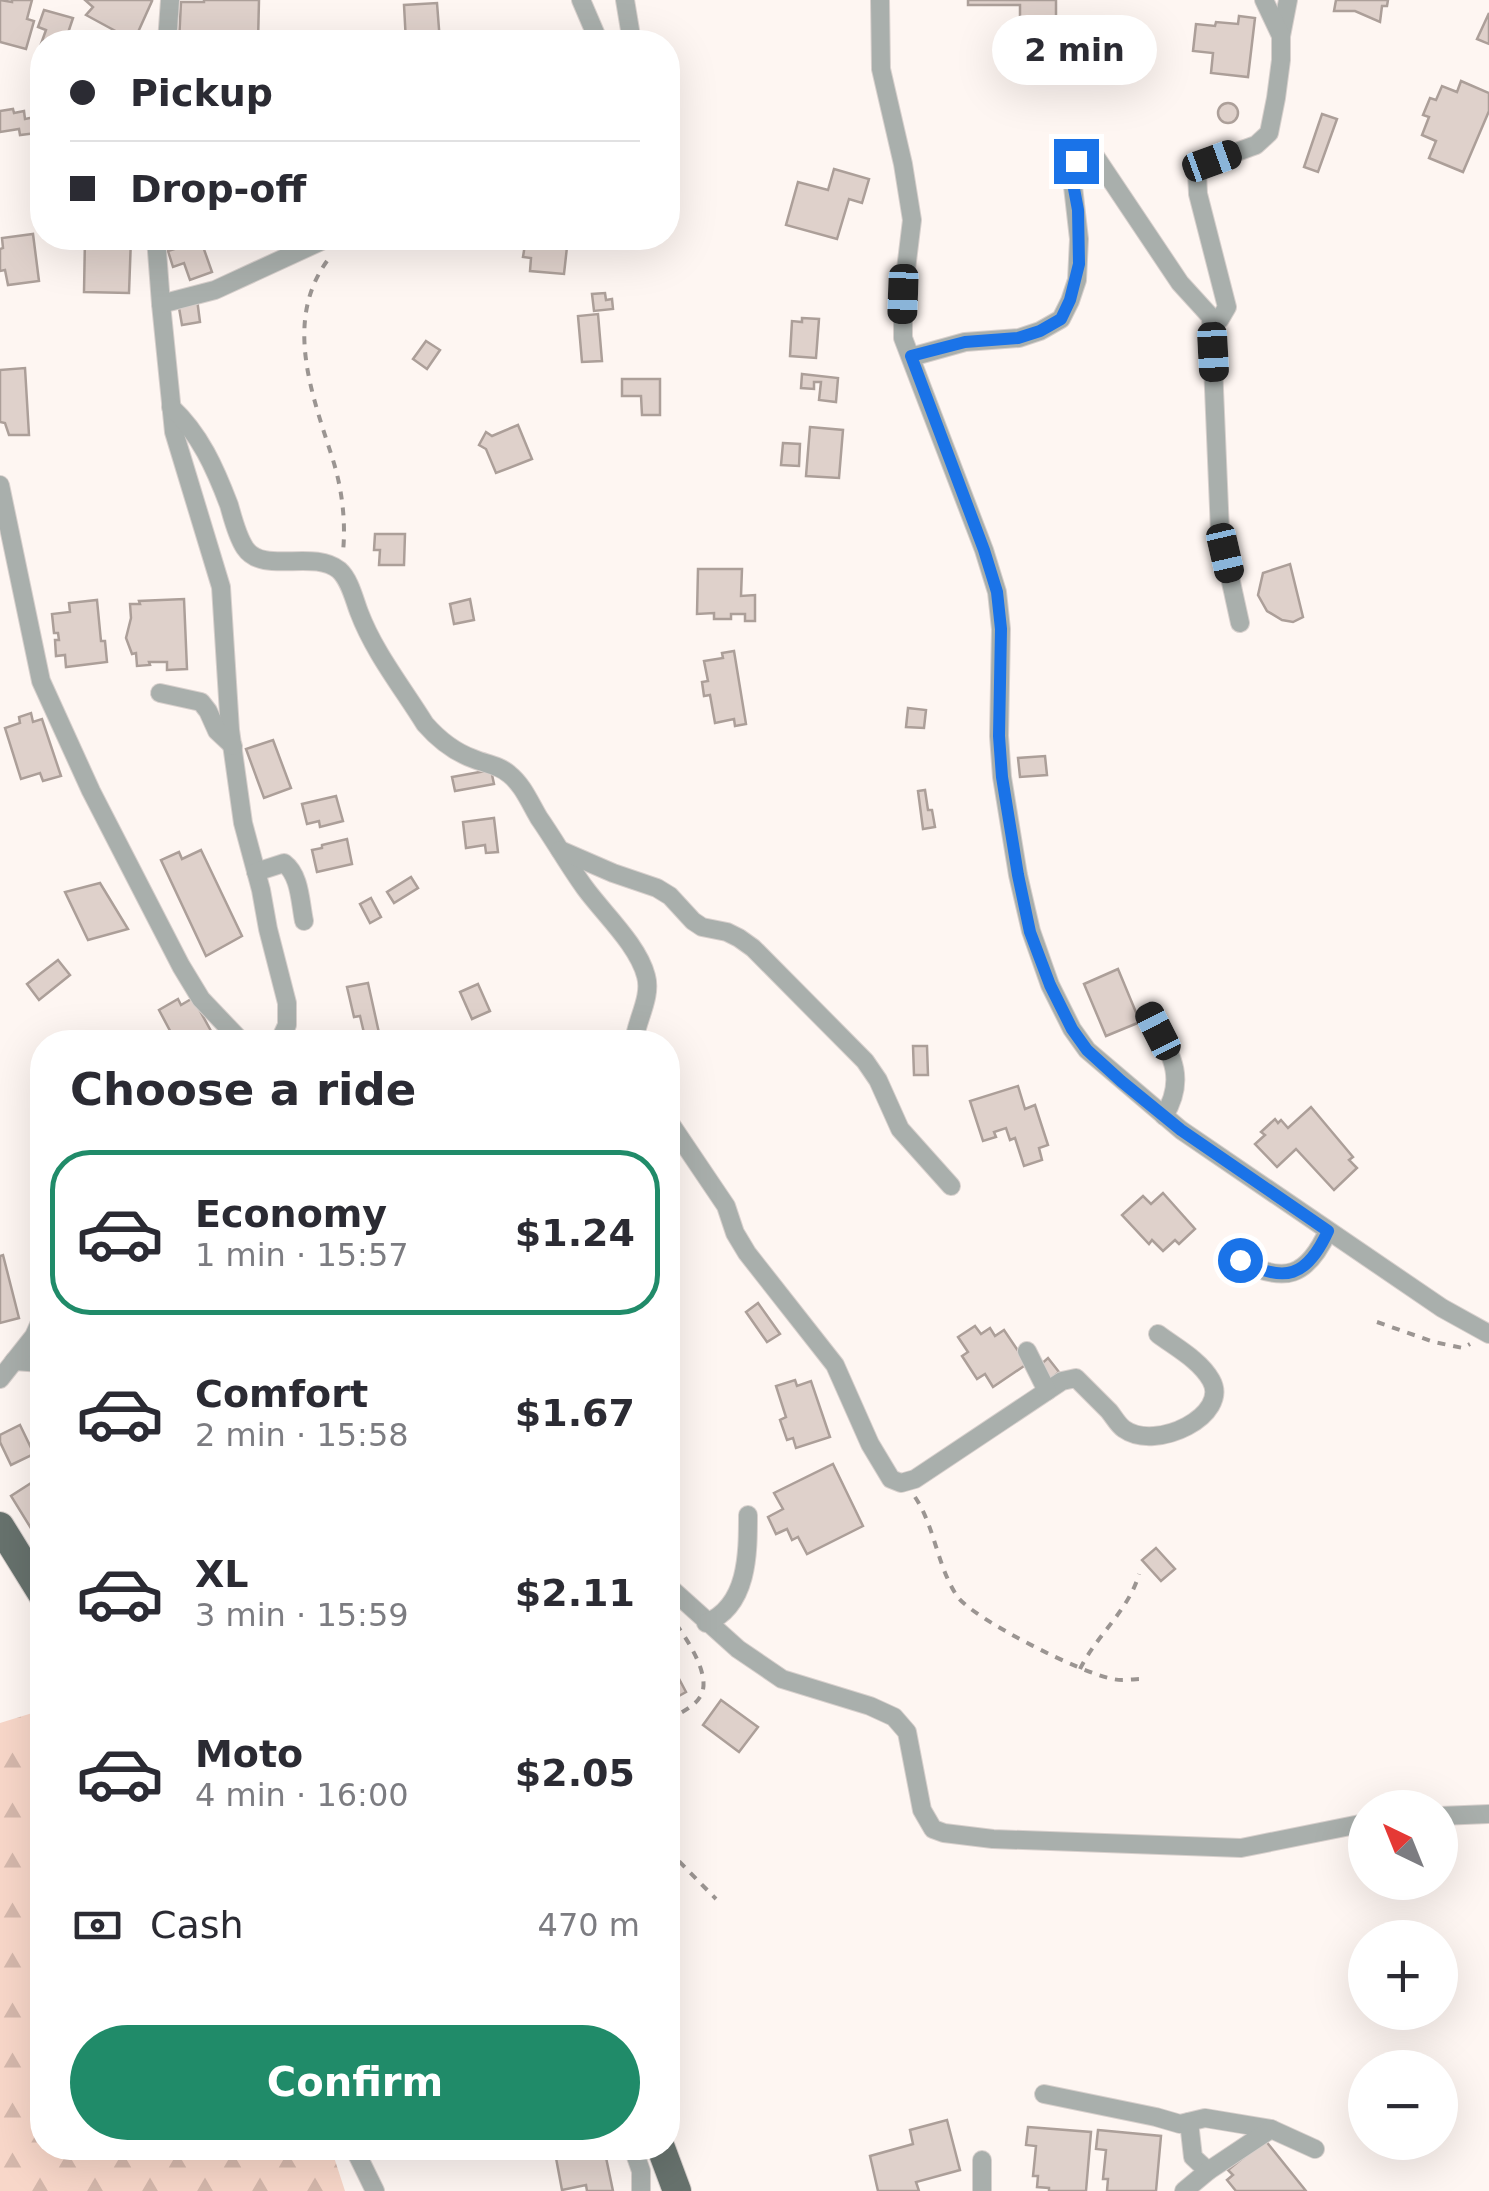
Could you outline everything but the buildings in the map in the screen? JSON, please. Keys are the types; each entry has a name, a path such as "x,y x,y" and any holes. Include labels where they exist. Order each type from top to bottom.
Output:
{"main road":[{"path":"0,1526 30,1575"},
{"path":"666,2160 678,2191"}],"street":[{"path":"168,30 170,0"},
{"path":"581,0 594,30"},
{"path":"625,0 630,30"},
{"path":"880,0 881,69 904,164 912,220 903,294 904,338 997,592 1001,629 1000,756 1018,875 1039,960 1072,1029 1087,1050 1164,1116 1442,1308 1488,1334"},
{"path":"1264,0 1281,36"},
{"path":"911,356 965,342 1018,338 1061,319 1077,280 1079,239 1072,178 1076,161 1084,154 1096,156 1180,283 1211,317 1220,319 1227,307 1198,194 1197,172 1212,161 1256,145 1269,133 1288,0"},
{"path":"157,250 170,407 181,458 221,587 232,746 242,824 287,1003 285,1030"},
{"path":"160,304 214,290 308,250"},
{"path":"1211,317 1220,532 1240,623"},
{"path":"170,407 190,425 204,448 246,550 258,560 308,561 340,571 369,638 436,737 453,749 494,765 521,787 560,850 644,968 648,981 636,1030"},
{"path":"0,485 37,664 62,732 181,966 201,999 229,1030"},
{"path":"160,693 201,702 217,731 232,746"},
{"path":"560,850 658,888 693,922 727,932 752,948 866,1061 900,1129 951,1186"},
{"path":"256,872 284,863 289,866 304,921"},
{"path":"1148,1013 1174,1066 1177,1081 1174,1100 1164,1116"},
{"path":"680,1138 726,1206 735,1233 747,1252 835,1366 870,1444 891,1479 901,1483 915,1479 1047,1391 1076,1378 1124,1429 1141,1437 1181,1430 1197,1420 1215,1392 1212,1380 1201,1368 1158,1334"},
{"path":"1240,1260 1262,1272 1290,1273 1315,1258 1328,1231"},
{"path":"0,1379 30,1341"},
{"path":"1027,1351 1047,1391"},
{"path":"14,1362 30,1362"},
{"path":"706,1623 727,1610 740,1586 748,1550 748,1515"},
{"path":"680,1598 738,1649 782,1680 894,1717 907,1732 922,1810 934,1829 944,1833 993,1839 1241,1848 1348,1826"},
{"path":"1458,1815 1489,1814"},
{"path":"1044,2094 1180,2124 1205,2118 1271,2130 1314,2149"},
{"path":"1189,2122 1193,2158 1208,2171"},
{"path":"1184,2191 1271,2130"},
{"path":"360,2160 375,2191"},
{"path":"637,2160 641,2191"},
{"path":"982,2160 982,2191"}],"path":[{"path":"323,250 306,307 304,331 306,365 322,432 334,462 344,522 340,571"},
{"path":"1377,1322 1463,1348 1488,1334"},
{"path":"901,1483 921,1505 947,1576 962,1602 1080,1669 1114,1679 1144,1679"},
{"path":"1080,1669 1134,1591 1139,1574"},
{"path":"680,1630 696,1655 705,1687 699,1699 680,1712"},
{"path":"680,1862 716,1899"}],"green space":[{"path":"30,1714 30,2160 335,2160 345,2191 0,2191 0,1723"}],"route":[{"path":"1076,161 1072,178 1078,210 1079,264 1077,280 1061,319 1018,338 965,342 911,356 997,592 1002,777 1030,932 1050,985 1087,1050 1121,1081 1181,1130 1328,1231 1315,1258 1290,1273 1262,1272 1240,1260"}]}
